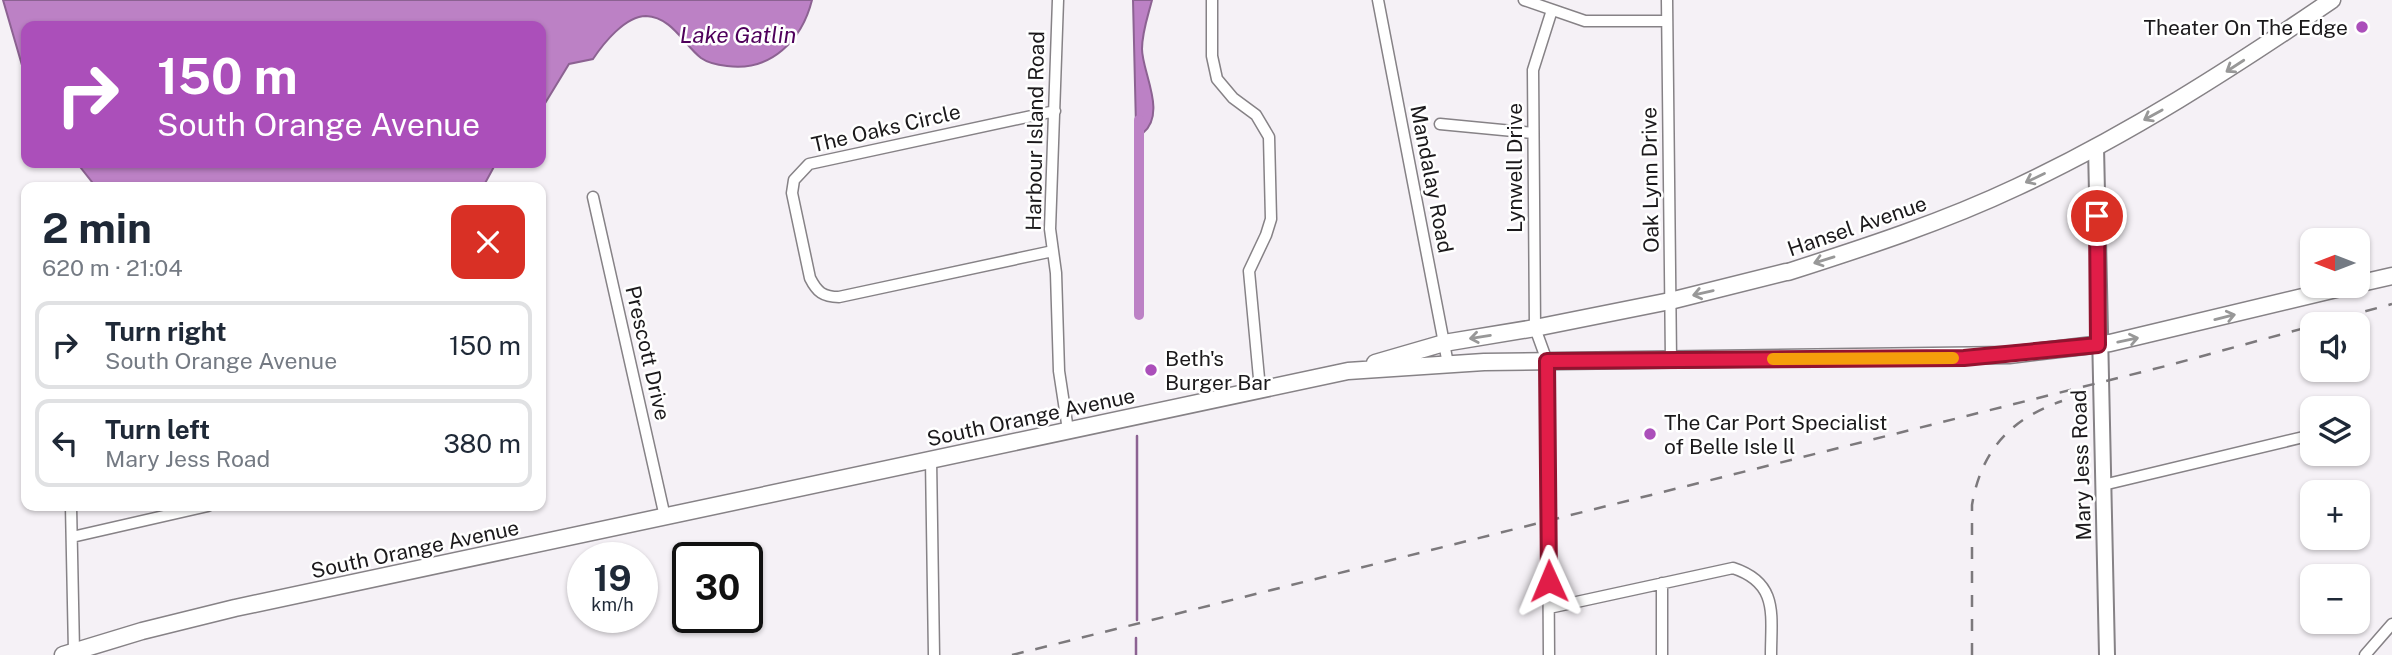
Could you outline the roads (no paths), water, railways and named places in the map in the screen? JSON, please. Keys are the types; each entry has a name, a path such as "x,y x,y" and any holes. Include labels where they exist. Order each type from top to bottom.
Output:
{"main road":[{"name":"Hansel Avenue","path":"1348,370 1444,342 1535,328 1670,301 1787,272 1954,214 2096,147 2217,77 2332,0"},
{"name":"South Orange Avenue","path":"2370,281 2392,275"},
{"name":"South Orange Avenue","path":"68,653 211,614 1348,370 1547,361 1981,357 2098,345 2300,298"}],"street":[{"name":"Harbour Island Road","path":"1058,0 1050,229 1059,371 1068,430"},
{"path":"1212,0 1212,56 1217,79 1233,98 1256,115 1269,137 1272,163 1270,219 1266,236 1249,271 1260,389"},
{"name":"Mandalay Road","path":"1378,0 1448,365"},
{"path":"1524,0 1585,21 1667,21"},
{"name":"Oak Lynn Drive","path":"1667,0 1671,360"},
{"name":"Lynwell Drive","path":"1549,655 1547,361 1535,328 1533,70 1552,10"},
{"name":"The Oaks Circle","path":"1053,250 839,297 827,297 816,290 810,278 792,193 794,180 809,164 1055,111"},
{"path":"1440,124 1533,133"},
{"name":"Mary Jess Road","path":"2096,147 2098,345 2107,655"},
{"name":"Prescott Drive","path":"593,197 665,517"},
{"path":"2103,485 2300,438"},
{"path":"932,460 934,655"},
{"path":"68,653 72,511"},
{"path":"72,537 186,511"},
{"path":"1549,608 1720,568 1747,573 1765,589 1769,599 1771,655"},
{"path":"1662,583 1662,655"},
{"path":"2365,655 2392,624"}],"water":[{"name":"Lake Gatlin","path":"3,0 812,0 801,28 782,50 771,58 743,67 713,64 695,53 677,32 663,21 646,16 638,17 615,32 593,59 569,64 546,102 546,21 21,21 21,62"},
{"path":"1133,0 1152,0 1142,49 1152,92 1153,115 1150,125 1143,133 1139,133 1136,127"},
{"path":"81,168 493,168 486,182 92,182"}],"waterway":[{"path":"1139,120 1139,315"},
{"path":"1137,436 1137,620"},
{"path":"1136,638 1136,655"}],"railway":[{"path":"2363,312 2392,304"},
{"path":"1012,655 2166,366 2300,329"},
{"path":"1972,655 1972,505 1976,486 1991,453 2013,428 2027,417 2062,401"}],"place":[{"name":"Theater On The Edge","path":"2362,27"},
{"name":"Beth's Burger Bar","path":"1151,370"},
{"name":"The Car Port Specialist of Belle Isle ll","path":"1650,434"}]}
